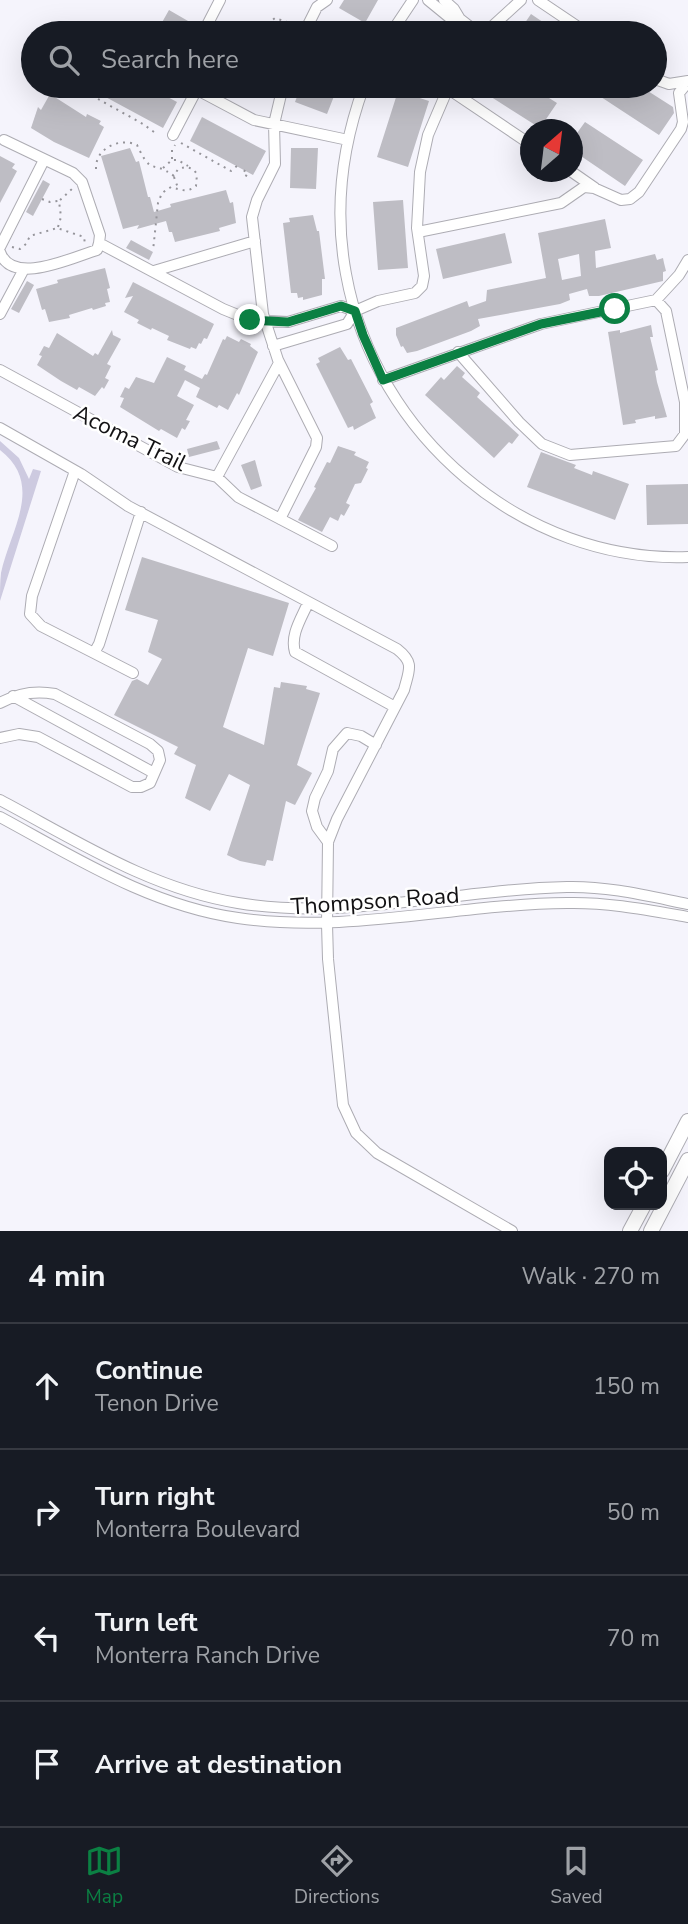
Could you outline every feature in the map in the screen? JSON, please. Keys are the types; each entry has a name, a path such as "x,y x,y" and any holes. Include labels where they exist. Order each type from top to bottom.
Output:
{"main road":[{"path":"667,1161 688,1121"},
{"path":"651,1231 688,1160"},
{"path":"630,1231 641,1210"}],"street":[{"path":"209,21 220,0"},
{"path":"399,21 413,0"},
{"path":"428,0 450,18 460,19"},
{"path":"444,0 463,21"},
{"path":"498,21 521,0"},
{"path":"538,0 569,21"},
{"path":"310,21 319,1"},
{"path":"667,84 688,81"},
{"path":"583,179 621,200 630,199 639,192 681,129 683,122 679,93 688,81"},
{"path":"175,140 190,98"},
{"path":"213,98 250,118 348,140"},
{"path":"280,98 274,124 275,164 257,200 252,217 265,322 279,363 317,438 316,447 280,519"},
{"path":"360,98 348,140 341,189 341,231 346,274 363,335 383,380 404,413 434,450 473,485 515,513 556,533 612,551 643,556 688,557"},
{"path":"273,346 346,324 355,311 378,301 411,295 420,288 424,276 418,232 418,191 423,154 443,98"},
{"path":"464,98 520,137"},
{"path":"4,140 73,173 82,182 100,235 97,250 32,270 17,269 7,263 3,248 44,160"},
{"path":"418,232 561,203 584,187 599,190"},
{"path":"154,271 255,241"},
{"path":"99,243 223,309 250,320 288,322 341,306 355,311"},
{"path":"383,380 541,324 656,300 679,275 688,260"},
{"path":"0,314 24,269"},
{"path":"458,352 519,422 542,444 570,455 676,446 685,434 686,402 666,311 656,300"},
{"path":"296,320 302,338"},
{"path":"217,477 279,363"},
{"name":"Acoma Trail","path":"0,370 178,467 217,477 238,496 332,546"},
{"path":"0,428 141,512 397,649 407,657 410,667 404,690 337,819 328,842 328,959 343,1105 355,1133 377,1153 512,1231"},
{"path":"75,471 32,596 30,614 41,626 133,673"},
{"path":"94,653 141,512"},
{"path":"308,603 296,629 293,644 295,652 395,707"},
{"path":"0,704 13,696 38,690 55,694 150,744 158,751 160,760 150,783 132,787 37,737 19,734 0,738"},
{"path":"13,696 154,773"},
{"path":"328,842 317,827 312,811 328,771 333,749 347,733 361,736 376,745"},
{"name":"Thompson Road","path":"0,800 131,869 184,891 239,903 287,908 329,908 569,887 612,889 688,904"},
{"name":"Thompson Road","path":"0,817 124,883 179,905 215,914 274,922 327,924 569,902 610,904 688,917"},
{"path":"124,883 131,869"},
{"path":"610,904 612,889"}],"path":[{"path":"105,98 154,132"},
{"path":"172,160 175,140 231,171 237,166"},
{"path":"96,169 97,157 105,148 117,143 132,142 137,145 142,160 148,166 162,169 174,176"},
{"path":"196,152 200,146"},
{"path":"153,251 158,203 162,193 170,187 186,191 196,186 197,174 178,160 172,160 162,169"},
{"path":"179,189 174,182 174,176 178,169 189,167"},
{"path":"245,170 243,174 251,178"},
{"path":"50,202 59,201 72,192 74,186"},
{"path":"42,199 60,208"},
{"path":"57,228 61,217 59,201"},
{"path":"3,248 20,249 30,236 57,228 84,237 85,244"}],"shaded area":[{"path":"0,441 19,458 29,479 33,469 41,471 0,601 1,573 21,509 22,493 20,478 13,464 0,450"}],"building":[{"path":"344,0 378,0 366,21 339,8"},
{"path":"169,10 188,21 163,21"},
{"path":"531,14 541,21 526,21"},
{"path":"48,98 56,98 86,117 87,114 101,121 99,124 104,127 89,158 31,128 38,107 41,110"},
{"path":"107,98 170,98 177,102 163,128"},
{"path":"296,98 333,98 327,114 295,102"},
{"path":"396,98 420,98 429,101 408,167 377,157"},
{"path":"493,98 549,98 557,103 546,119 526,119"},
{"path":"603,98 659,98 673,107 674,113 659,135"},
{"path":"202,117 266,151 253,175 190,141"},
{"path":"585,122 643,160 625,186 583,157"},
{"path":"130,148 136,162 139,161 154,212 171,207 170,204 226,190 230,203 233,202 236,223 219,228 220,231 175,242 166,221 137,229 139,225 123,229 101,156"},
{"path":"291,148 318,148 316,189 290,188"},
{"path":"0,156 15,164 12,168 17,171 0,203"},
{"path":"43,180 50,184 33,216 26,212"},
{"path":"403,200 408,268 378,270 373,202"},
{"path":"313,215 319,231 325,279 322,279 322,295 303,300 303,297 298,298 297,293 291,293 283,223 290,222 289,218"},
{"path":"605,219 611,248 595,251 596,268 655,254 657,260 663,258 666,271 663,272 663,281 599,296 589,296 587,289 569,294 570,300 560,304 478,319 480,326 471,331 417,351 407,353 403,346 401,347 396,328 467,301 469,307 486,301 487,290 546,278 538,233","holes":["579,254 581,276 562,280 558,259"]},
{"path":"505,233 512,263 443,279 436,249"},
{"path":"131,240 153,252 149,260 126,248"},
{"path":"105,268 110,288 107,289 110,302 105,303 106,306 49,322 45,309 42,310 36,289 58,283 57,280"},
{"path":"27,281 34,285 19,313 11,309"},
{"path":"133,282 214,324 207,339 204,338 196,349 190,349 167,340 169,336 137,323 139,320 124,312 133,296 125,298"},
{"path":"651,325 653,337 650,337 658,370 655,371 667,417 655,419 655,416 623,425 608,332 620,330 620,333"},
{"path":"112,330 113,335 121,339 107,364 111,366 105,378 109,380 104,389 102,387 95,396 79,387 77,390 37,365 44,346 49,348 57,333 93,356 95,353 98,355"},
{"path":"227,336 251,344 258,352 239,395 237,393 228,410 219,405 217,408 196,397 200,388 185,380 177,396 194,405 186,420 190,421 185,430 182,428 177,438 161,429 159,431 120,407 124,398 120,397 125,387 129,389 136,377 154,383 167,357 186,366 184,370 202,379 207,375 223,339"},
{"path":"340,347 348,360 351,359 373,402 370,404 376,418 354,430 353,426 348,428 316,364 320,362 318,358"},
{"path":"457,366 465,373 462,377 480,393 477,397 519,435 494,458 425,395 441,377 444,380"},
{"path":"217,441 220,449 189,457 187,449"},
{"path":"338,446 356,452 354,455 369,462 366,468 368,469 361,483 355,484 346,503 350,505 344,516 341,514 338,521 330,517 322,532 298,520"},
{"path":"541,452 576,465 574,468 592,475 593,471 629,484 615,520 527,487"},
{"path":"255,460 262,486 251,490 241,465"},
{"path":"688,484 688,524 647,525 646,485"},
{"path":"142,557 289,603 273,656 248,648 223,727 264,745 274,687 280,688 281,682 307,686 306,689 320,693 297,765 312,773 295,805 286,801 273,861 267,860 265,866 240,861 227,855 250,785 229,774 210,811 185,798 196,765 174,754 178,747 114,715 132,681 137,679 148,685 162,659 148,652 158,620 125,610"}],"route":[{"path":"250,320 288,322 341,306 355,311 383,380 541,324 615,309"}]}
